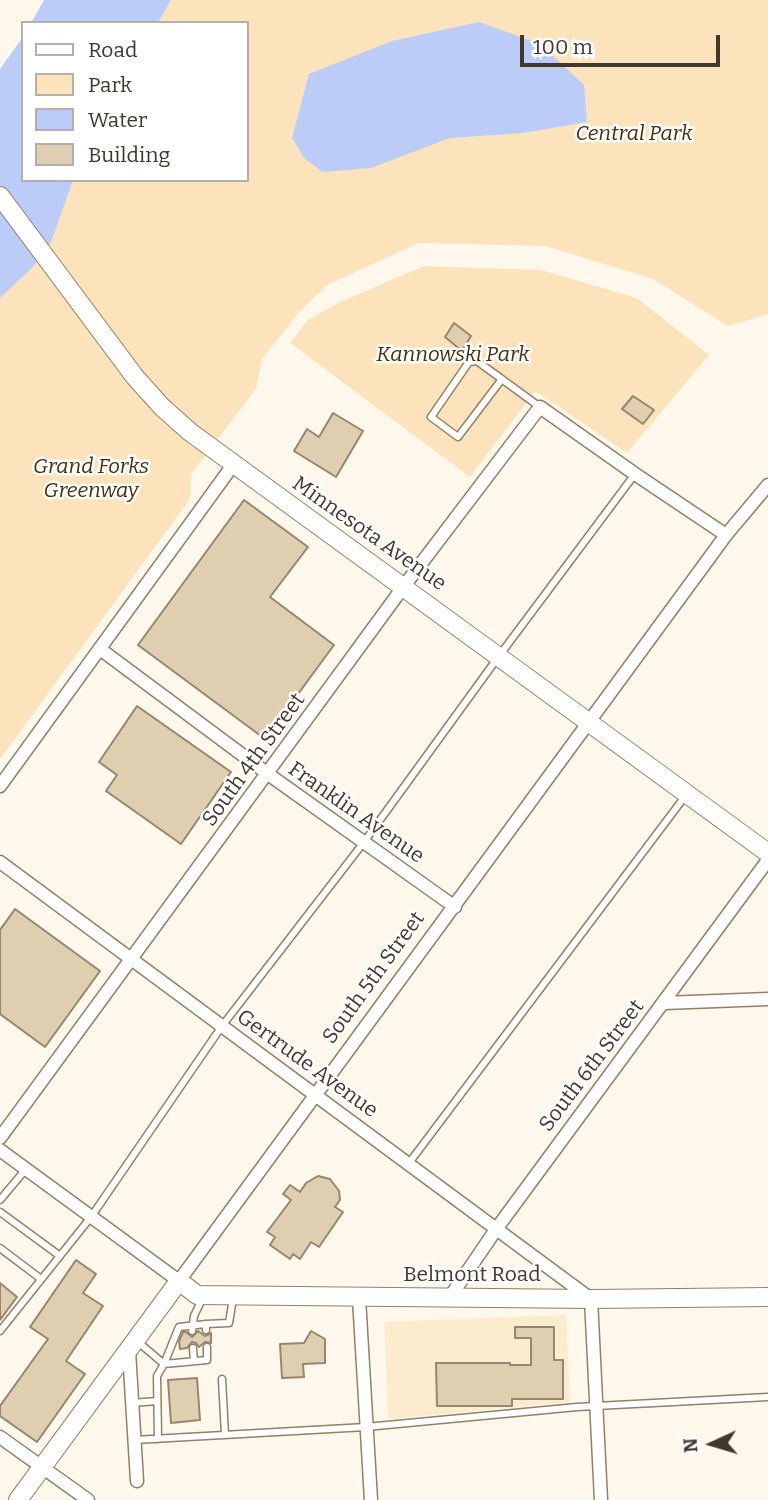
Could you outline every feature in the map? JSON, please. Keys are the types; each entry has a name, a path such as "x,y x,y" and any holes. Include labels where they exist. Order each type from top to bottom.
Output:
{"street":[{"name":"Minnesota Avenue","path":"0,195 135,377 162,407 233,465 404,586 768,853"},
{"path":"540,407 726,535"},
{"name":"South 4th Street","path":"0,1138 404,586 540,407"},
{"path":"0,786 233,465"},
{"name":"South 5th Street","path":"18,1500 726,535 768,485"},
{"name":"Franklin Avenue","path":"100,649 268,774 455,907"},
{"name":"South 6th Street","path":"450,1297 496,1228 768,860"},
{"name":"Gertrude Avenue","path":"0,862 591,1299"},
{"path":"664,1003 768,999"},
{"path":"0,1150 179,1282"},
{"name":"Belmont Road","path":"179,1282 197,1295 591,1299 768,1297"},
{"path":"359,1298 371,1500"},
{"path":"591,1299 601,1500"},
{"path":"133,1345 132,1403 137,1481"},
{"path":"0,1437 88,1500"}],"lane":[{"path":"502,379 458,437 431,417 473,360 502,379 540,407"},
{"path":"0,1331 91,1217 222,1026 364,842 635,474"},
{"path":"409,1163 687,794"},
{"path":"0,1200 26,1169"},
{"path":"0,1212 60,1256"},
{"path":"0,1248 41,1279"},
{"path":"192,1328 194,1316 205,1295"},
{"path":"158,1439 157,1376 179,1327 206,1327 229,1323 233,1295"},
{"path":"133,1345 164,1364 207,1360 207,1347"},
{"path":"193,1348 194,1362"},
{"path":"222,1379 225,1435"},
{"path":"134,1440 366,1427 597,1406 768,1397"},
{"path":"132,1403 157,1401"}],"shaded area":[{"path":"566,1315 570,1402 388,1419 384,1322"}],"green space":[{"name":"Central Park","path":"171,0 768,0 768,314 728,326 653,279 546,246 419,243 327,285 300,311 262,359 256,389 191,474 190,499 0,759 0,298 32,268 72,182 248,182 248,21 159,21"},
{"name":"Kannowski Park","path":"424,266 541,270 637,298 709,355 627,453 535,391 470,477 290,343 308,320 340,302"}],"water":[{"path":"44,0 171,0 159,21 32,21"},
{"path":"479,22 540,44 584,85 587,122 523,133 450,138 371,168 323,172 305,159 292,138 309,74 392,41"},
{"path":"21,40 21,182 72,182 51,242 32,268 0,298 0,69"}],"building":[{"path":"454,323 471,336 462,351 445,337"},
{"path":"633,396 654,410 643,424 622,409"},
{"path":"333,413 363,431 336,477 294,451 307,429 319,437"},
{"path":"244,500 308,547 270,597 334,645 265,739 138,645"},
{"path":"137,706 231,772 181,844 106,791 117,775 99,762"},
{"path":"15,909 100,971 45,1047 0,1014 0,930"},
{"path":"318,1176 330,1179 339,1191 340,1200 335,1207 343,1212 319,1247 311,1242 300,1259 293,1254 290,1259 270,1245 275,1237 267,1232 291,1200 283,1194 290,1185 300,1192 306,1183"},
{"path":"76,1260 96,1274 83,1293 103,1306 66,1361 85,1374 37,1442 0,1416 0,1406 48,1339 30,1327"},
{"path":"0,1283 17,1297 0,1320"},
{"path":"515,1327 554,1327 554,1360 563,1360 563,1399 512,1399 512,1406 437,1406 436,1363 531,1365 531,1338 515,1338"},
{"path":"198,1331 205,1336 211,1333 211,1343 205,1342 199,1347 192,1342 187,1348 180,1349 179,1341 183,1332 192,1337"},
{"path":"311,1331 325,1339 325,1363 303,1364 304,1377 282,1378 280,1344 304,1343"},
{"path":"197,1378 200,1420 171,1423 168,1380"}],"park label":[{"name":"Grand Forks Greenway","path":"91,479"}]}
